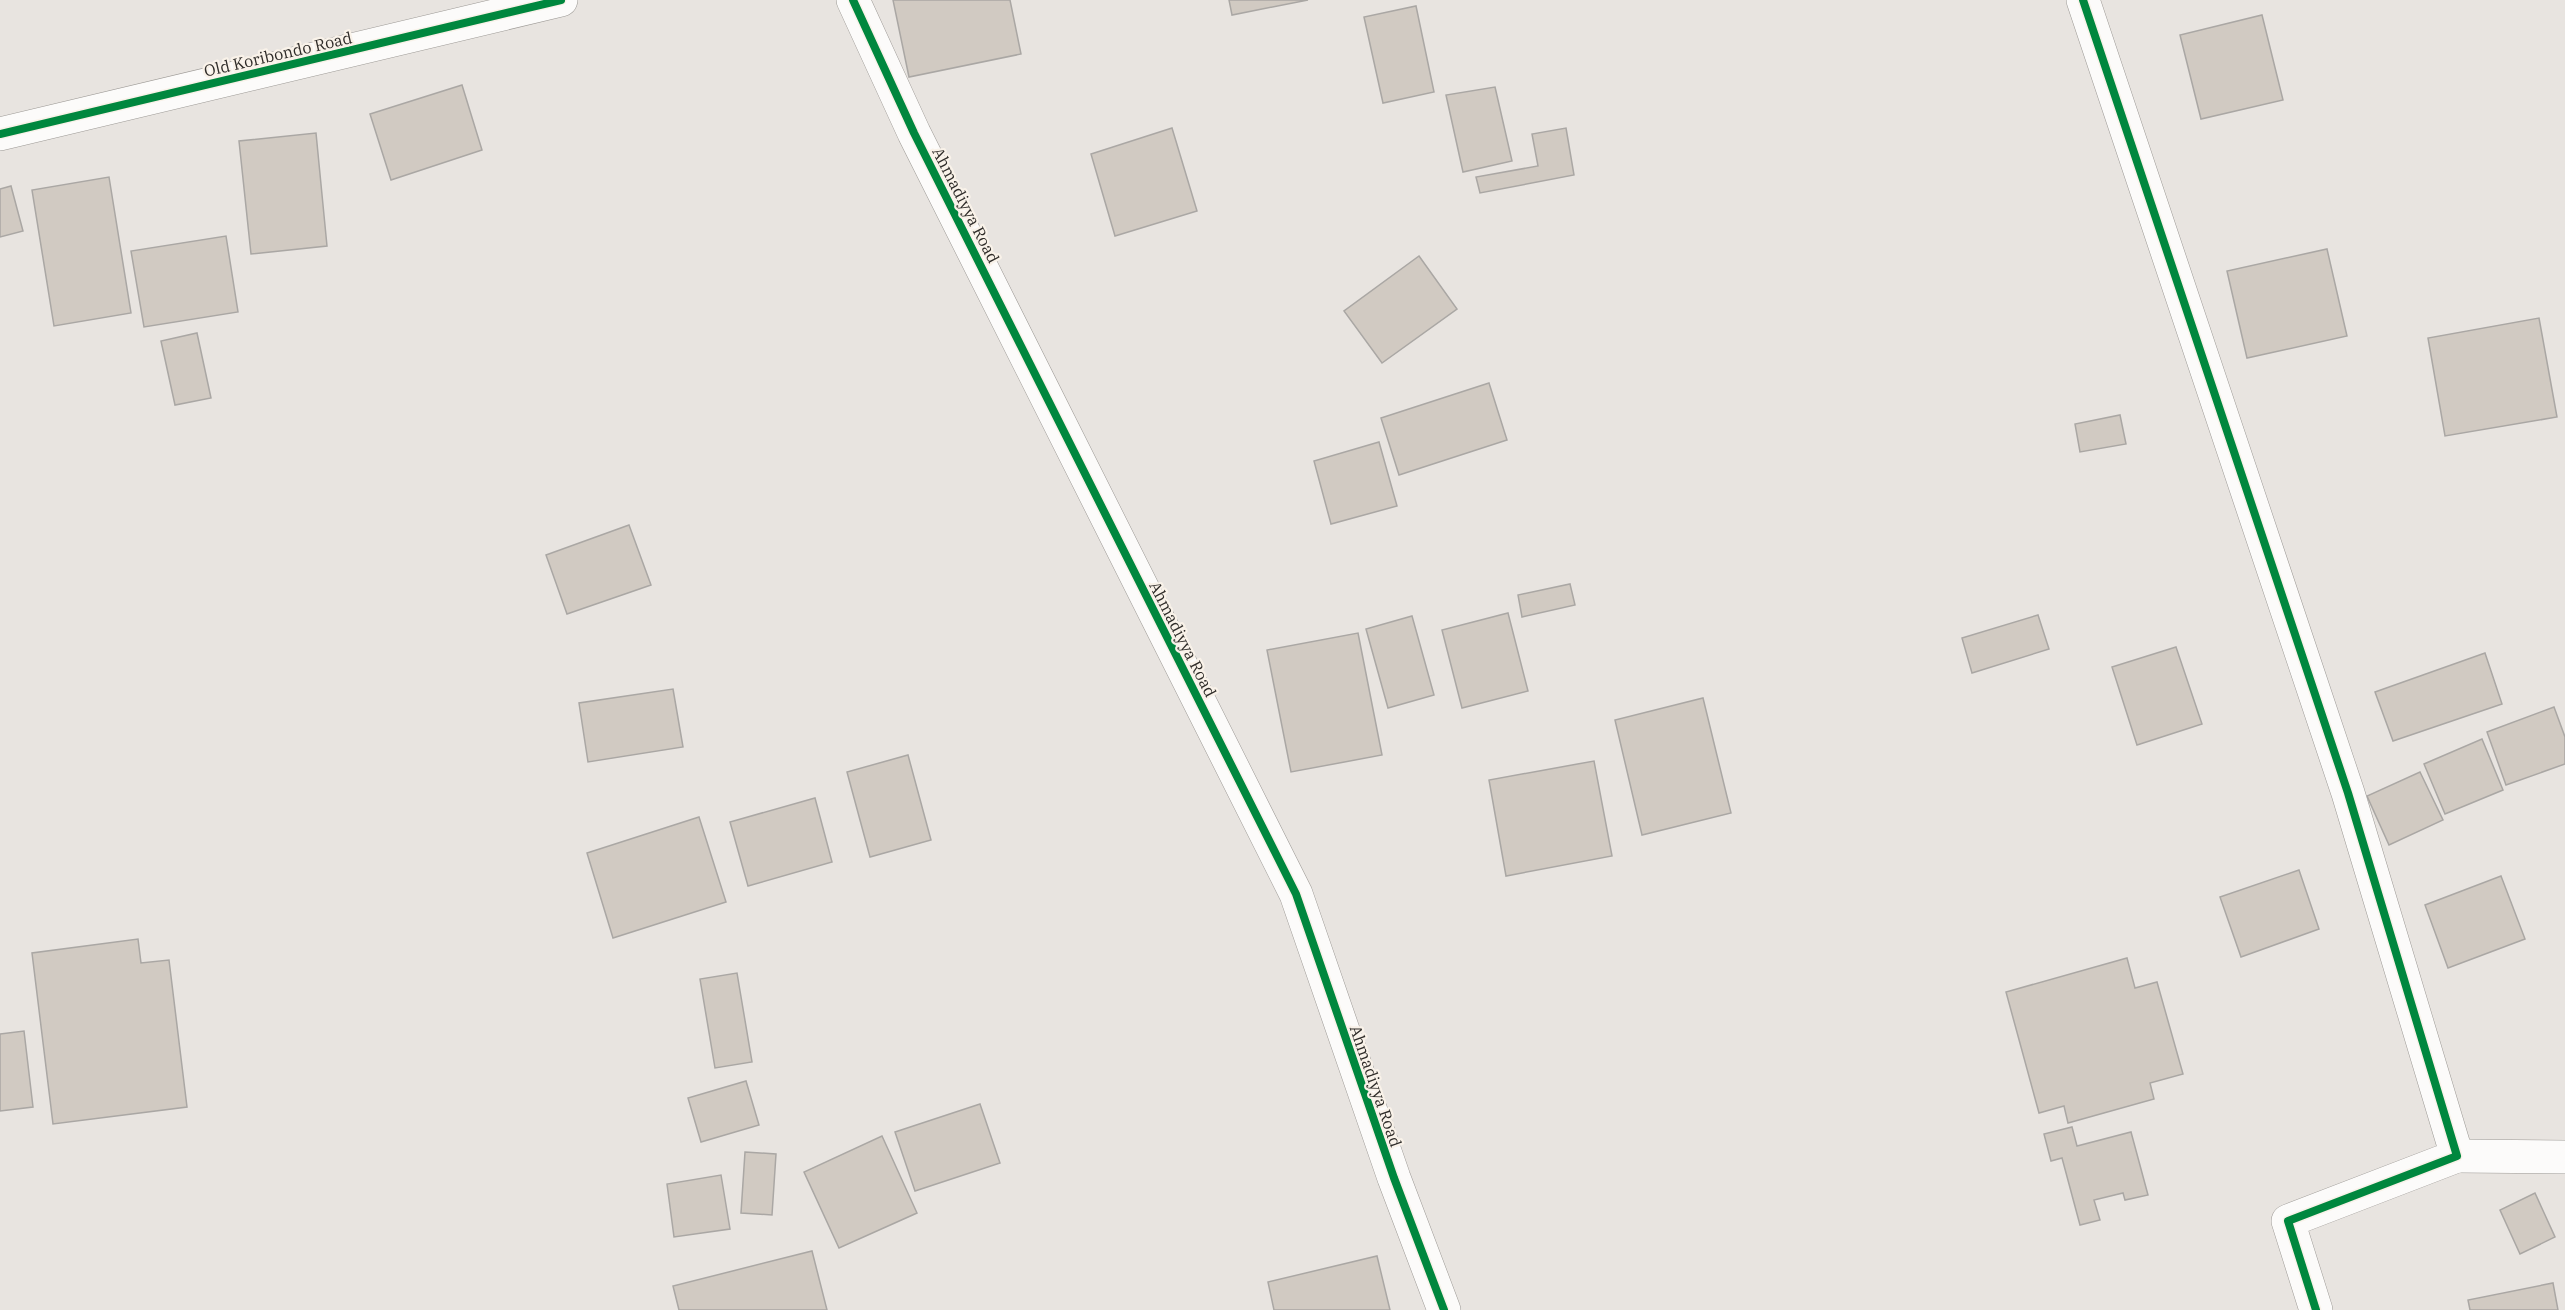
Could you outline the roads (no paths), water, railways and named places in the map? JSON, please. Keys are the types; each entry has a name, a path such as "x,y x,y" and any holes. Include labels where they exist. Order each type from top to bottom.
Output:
{"street":[{"name":"Old Koribondo Road","path":"0,134 561,0"},
{"name":"Ahmadiyya Road","path":"853,0 914,133 1296,894 1394,1178 1444,1310"},
{"path":"2084,0 2348,793 2457,1156"},
{"path":"2316,1310 2288,1221 2457,1156 2565,1157"}]}
